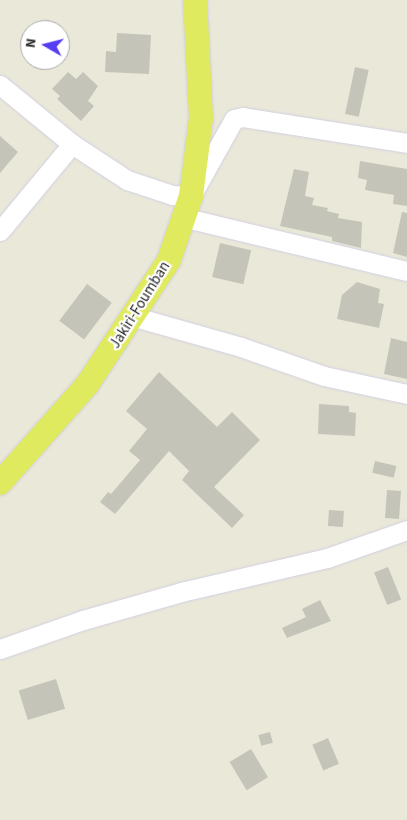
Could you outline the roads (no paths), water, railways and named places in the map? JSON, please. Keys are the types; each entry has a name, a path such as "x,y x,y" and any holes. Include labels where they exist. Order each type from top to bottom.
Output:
{"main road":[{"name":"Jakiri-Foumban","path":"0,483 87,385 134,318 169,260 188,207 201,118 195,0"}],"street":[{"path":"0,85 72,144 127,180 172,195 188,207 407,271"},
{"path":"188,207 234,118 243,117 407,143"},
{"path":"0,231 72,144"},
{"path":"134,318 242,347 324,376 407,394"},
{"path":"0,648 83,620 181,592 327,558 407,530"}]}
